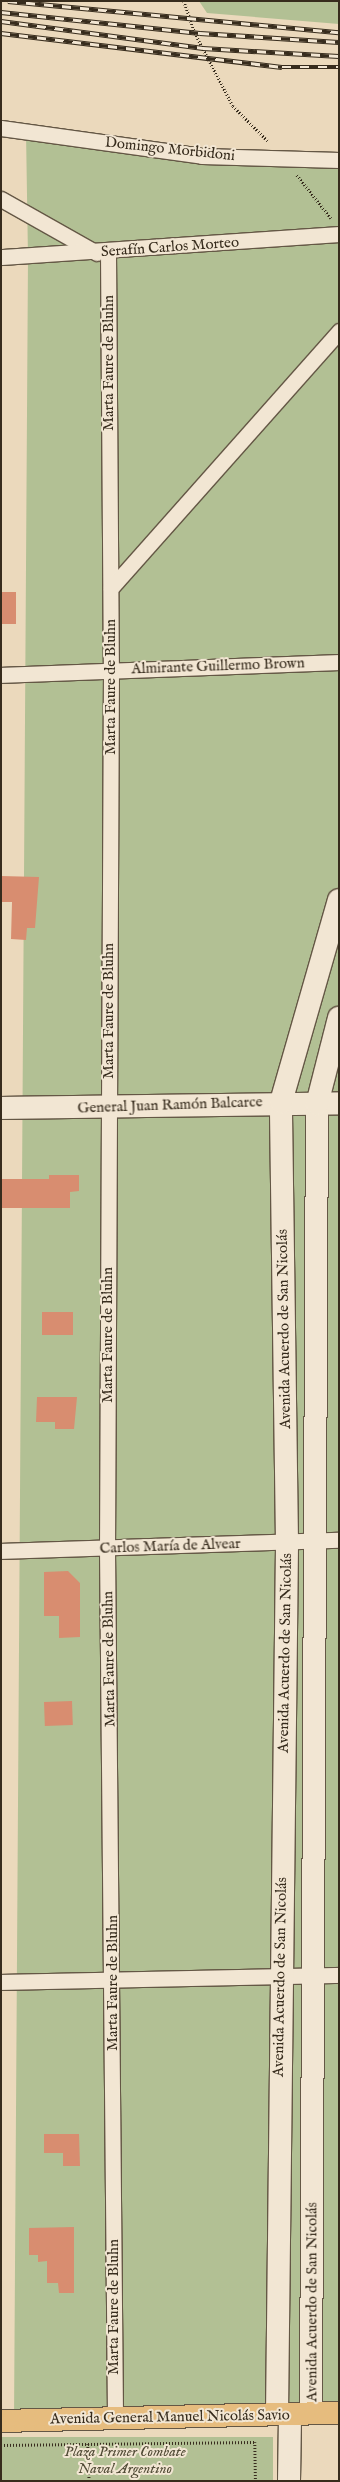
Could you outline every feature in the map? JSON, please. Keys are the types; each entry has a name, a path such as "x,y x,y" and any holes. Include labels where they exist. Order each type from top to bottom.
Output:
{"main road":[{"name":"Avenida General Manuel Nicolás Savio","path":"7,2421 339,2412"}],"street":[{"name":"Domingo Morbidoni","path":"1,128 202,156 339,160"},
{"path":"1,199 103,253"},
{"name":"Serafín Carlos Morteo","path":"1,257 103,253 337,228"},
{"name":"Marta Faure de Bluhn","path":"103,253 111,588 107,1549 114,1980 115,2418"},
{"path":"111,588 339,331"},
{"name":"Almirante Guillermo Brown","path":"1,675 339,662"},
{"name":"Avenida Acuerdo de San Nicolás","path":"289,2481 283,2414 280,1976 287,1542 281,1102 339,900"},
{"name":"Avenida Acuerdo de San Nicolás","path":"311,2413 317,1104 339,1018"},
{"name":"General Juan Ramón Balcarce","path":"1,1108 108,1107 281,1102 317,1104 339,1103"},
{"name":"Carlos María de Alvear","path":"1,1551 107,1549 339,1540"},
{"path":"1,1982 339,1975"}],"path":[{"path":"184,1 195,32 233,106 285,158 337,228"},
{"path":"1,2445 255,2442 256,2481"},
{"path":"88,2444 89,2481"}],"green space":[{"path":"199,1 339,1 339,24 207,13"},
{"path":"26,132 202,156 339,160 339,2413 14,2420 28,257"},
{"name":"Plaza Primer Combate Naval Argentino","path":"1,2437 273,2437 273,2481 1,2481"}],"building":[{"path":"1,592 16,592 16,624 1,624"},
{"path":"1,876 39,877 35,928 27,928 26,940 11,939 12,902 1,902"},
{"path":"49,1175 79,1175 79,1191 70,1192 70,1208 1,1208 1,1179 49,1179"},
{"path":"42,1312 73,1312 73,1335 42,1335"},
{"path":"37,1397 77,1397 74,1429 55,1429 55,1422 36,1422"},
{"path":"68,1571 80,1583 80,1637 59,1638 59,1616 44,1616 44,1572"},
{"path":"72,1701 73,1725 45,1726 44,1702"},
{"path":"44,2134 79,2134 80,2166 63,2166 63,2153 44,2153"},
{"path":"74,2227 74,2293 59,2293 58,2283 47,2283 47,2261 38,2262 38,2255 29,2255 29,2228"}],"railway":[{"path":"8,1 339,32"},
{"path":"1,12 200,33 339,42"},
{"path":"1,21 203,48 339,56"},
{"path":"1,33 282,67 339,67"}]}
